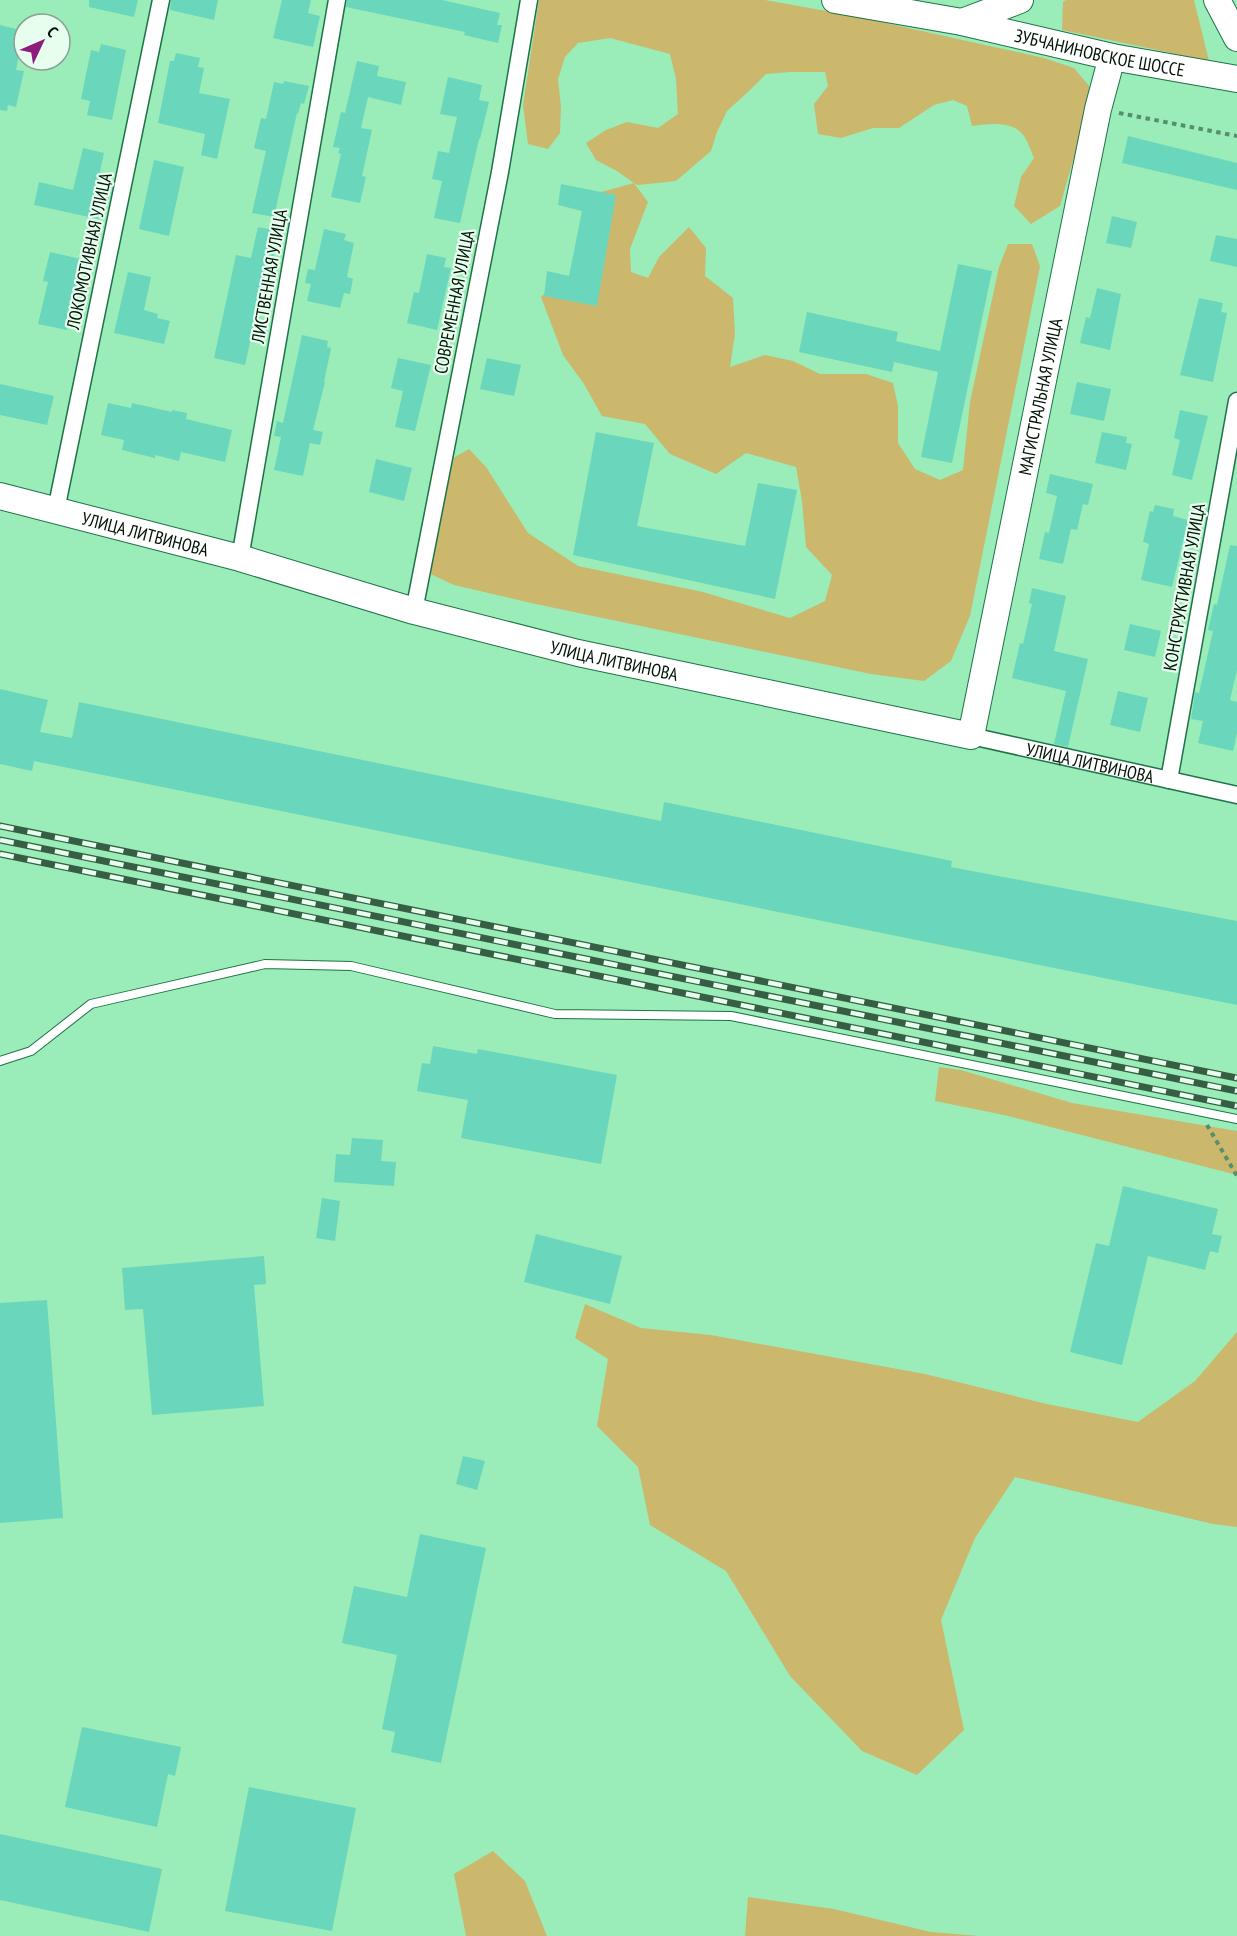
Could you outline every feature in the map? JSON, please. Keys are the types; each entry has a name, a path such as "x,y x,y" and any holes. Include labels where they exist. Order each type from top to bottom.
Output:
{"main road":[{"name":"ЗУБЧАНИНОВСКОЕ ШОССЕ","path":"835,0 962,22 1112,57 1237,79"},
{"name":"ЗУБЧАНИНОВСКОЕ ШОССЕ","path":"962,22 1020,0"},
{"path":"1217,0 1237,38"},
{"name":"МАГИСТРАЛЬНАЯ УЛИЦА","path":"971,736 1098,108 1112,57"},
{"name":"УЛИЦА ЛИТВИНОВА","path":"0,496 240,558 414,611 578,653 971,736"}],"street":[{"name":"ЛОКОМОТИВНАЯ УЛИЦА","path":"56,510 161,0"},
{"name":"ЛИСТВЕННАЯ УЛИЦА","path":"240,558 337,0"},
{"name":"СОВРЕМЕННАЯ УЛИЦА","path":"414,611 500,172 529,0"},
{"name":"КОНСТРУКТИВНАЯ УЛИЦА","path":"1169,780 1237,401"},
{"name":"УЛИЦА ЛИТВИНОВА","path":"971,736 1237,795"}],"lane":[{"path":"0,1061 32,1051 91,1004 265,964 351,966 555,1014 731,1016 1237,1119"}],"path":[{"path":"1098,108 1237,135"},
{"path":"1198,1111 1237,1176"}],"shaded area":[{"path":"539,0 765,0 854,16 1044,58 1074,68 1090,87 1078,143 1060,206 1031,224 1014,206 1021,177 1034,158 1024,136 1007,125 972,126 967,106 953,100 934,105 899,128 873,128 841,138 818,134 814,104 828,86 825,72 766,74 727,111 711,151 676,181 638,185 596,160 586,143 606,130 627,122 658,128 678,114 676,79 670,54 610,38 578,43 565,57 558,79 561,107 560,133 548,149 528,144 523,105"},
{"path":"1066,0 1194,0 1209,61 1062,30 1063,2"},
{"path":"634,183 648,202 630,249 631,272 648,278 659,257 689,227 706,248 705,276 733,298 735,334 730,367 765,355 793,361 820,374 866,374 893,383 898,406 898,443 915,469 940,480 963,470 970,402 999,267 1008,244 1032,244 1040,266 970,616 951,661 924,681 871,674 531,603 454,585 422,570 446,462 469,449 486,467 528,533 578,566 703,592 790,618 825,601 832,575 806,547 796,467 746,453 716,474 670,454 645,424 602,416 584,384 563,355 541,297 559,280 583,287 601,192"},
{"path":"939,1067 961,1070 1072,1103 1237,1131 1237,1175 1004,1115 935,1101"},
{"path":"585,1304 641,1328 711,1335 925,1374 1047,1404 1138,1422 1195,1381 1237,1332 1237,1527 1213,1524 1015,1477 975,1538 941,1620 964,1730 917,1775 862,1751 790,1676 726,1571 650,1525 638,1467 597,1426 608,1359 575,1338"},
{"path":"493,1851 525,1881 547,1936 466,1936 454,1874"},
{"path":"748,1897 834,1909 931,1932 979,1936 745,1936"}],"building":[{"path":"89,0 138,0 134,17 89,7"},
{"path":"171,0 218,0 214,20 170,10"},
{"path":"282,0 311,0 308,13 320,16 313,47 273,38"},
{"path":"347,0 442,0 500,13 497,25 502,25 498,43 464,35 465,32 346,7"},
{"path":"0,25 12,28 12,72 24,72 16,107 8,105 7,111 0,110"},
{"path":"101,44 126,50 112,120 87,115 90,101 81,99 91,50 99,52"},
{"path":"176,53 200,58 198,67 204,68 199,93 230,99 217,159 201,155 205,134 158,123 170,61 174,61"},
{"path":"357,61 379,66 377,76 406,82 401,105 368,97 361,128 372,130 362,176 366,177 360,203 331,197 341,154 338,153 340,148 333,147 341,112 345,113"},
{"path":"448,77 482,85 479,100 489,102 460,223 434,218 442,181 432,179 438,151 449,153 457,117 440,114"},
{"path":"284,81 309,86 304,104 301,103 297,113 274,217 252,213 266,151 254,148 261,118 266,119 274,82 283,84"},
{"path":"1128,136 1237,163 1237,190 1122,163"},
{"path":"83,148 104,153 96,190 104,192 98,219 34,205 39,182 73,190"},
{"path":"154,160 184,167 169,236 139,229"},
{"path":"561,184 616,195 597,306 544,296 547,271 569,276 582,211 558,205"},
{"path":"1112,216 1137,222 1131,248 1106,243"},
{"path":"258,227 279,231 269,276 265,275 245,365 214,358 236,255 251,258"},
{"path":"324,229 346,234 344,240 354,243 347,277 353,279 350,294 344,293 340,308 307,301 311,284 305,283 308,269 315,270"},
{"path":"1216,235 1237,239 1237,267 1210,261"},
{"path":"50,252 85,260 73,314 70,314 67,330 38,324 48,282 43,281"},
{"path":"427,254 446,258 444,267 451,268 437,330 407,323 414,292 419,293"},
{"path":"958,264 992,271 952,463 921,457 938,372 894,362 892,372 799,352 807,312 898,332 896,341 940,351"},
{"path":"128,272 151,277 144,310 158,314 157,318 170,321 164,344 114,333"},
{"path":"1097,288 1121,294 1110,350 1080,343 1086,317 1090,318"},
{"path":"1199,298 1223,303 1221,312 1227,313 1213,382 1180,375"},
{"path":"302,335 328,341 327,347 331,348 313,430 323,432 320,445 310,443 303,476 274,470 281,437 274,436 277,421 283,423"},
{"path":"398,358 431,365 415,431 395,427 403,391 391,388"},
{"path":"487,358 521,365 514,396 480,389"},
{"path":"1077,382 1111,389 1104,421 1070,414"},
{"path":"0,384 54,396 47,425 0,415"},
{"path":"108,403 131,408 132,403 187,413 186,419 232,430 225,462 181,452 179,461 122,450 124,440 101,435"},
{"path":"1180,410 1208,416 1192,480 1172,475 1180,440 1174,438"},
{"path":"596,432 654,443 637,526 745,546 758,483 797,490 775,599 573,555"},
{"path":"1102,432 1127,437 1126,443 1132,444 1126,470 1095,463"},
{"path":"376,459 412,468 404,501 369,492"},
{"path":"1050,474 1093,484 1088,505 1083,504 1077,530 1071,529 1063,564 1039,559 1045,532 1049,533 1057,496 1046,493"},
{"path":"1155,505 1174,509 1173,516 1188,520 1172,587 1141,580 1149,544 1143,542 1150,511 1153,512"},
{"path":"1230,545 1237,546 1237,670 1230,700 1237,702 1237,733 1233,751 1198,743 1203,721 1191,719 1195,692 1199,693 1213,631 1208,630 1214,604 1217,605"},
{"path":"1032,588 1066,596 1054,651 1088,659 1068,747 1054,744 1066,691 1012,678 1032,604 1029,603"},
{"path":"1130,624 1161,631 1155,657 1124,650"},
{"path":"0,689 48,700 40,732 72,738 79,702 661,821 664,802 952,861 951,867 1237,921 1237,1005 34,761 32,771 0,764"},
{"path":"1118,691 1148,698 1140,732 1110,725"},
{"path":"433,1046 477,1054 478,1049 617,1075 601,1164 461,1138 468,1100 417,1091 422,1063 430,1064"},
{"path":"352,1138 383,1140 381,1161 396,1162 394,1186 334,1182 336,1154 350,1155"},
{"path":"1123,1186 1218,1209 1212,1234 1222,1236 1218,1253 1210,1251 1205,1270 1148,1256 1122,1365 1070,1352 1096,1243 1109,1246"},
{"path":"322,1198 340,1201 335,1241 316,1238"},
{"path":"536,1234 622,1256 610,1304 524,1282"},
{"path":"264,1256 266,1284 254,1285 264,1406 152,1415 143,1309 125,1310 122,1268"},
{"path":"47,1300 63,1518 0,1523 0,1303"},
{"path":"463,1456 485,1461 477,1490 456,1484"},
{"path":"420,1534 486,1548 441,1763 391,1752 395,1732 382,1729 397,1655 342,1643 354,1586 407,1597"},
{"path":"82,1727 181,1747 175,1776 168,1774 157,1827 65,1807"},
{"path":"249,1787 356,1808 332,1931 225,1911"},
{"path":"0,1834 162,1869 149,1932 0,1900"}],"railway":[{"path":"0,826 1237,1078"},
{"path":"0,840 1237,1091"},
{"path":"0,854 1237,1106"}]}
